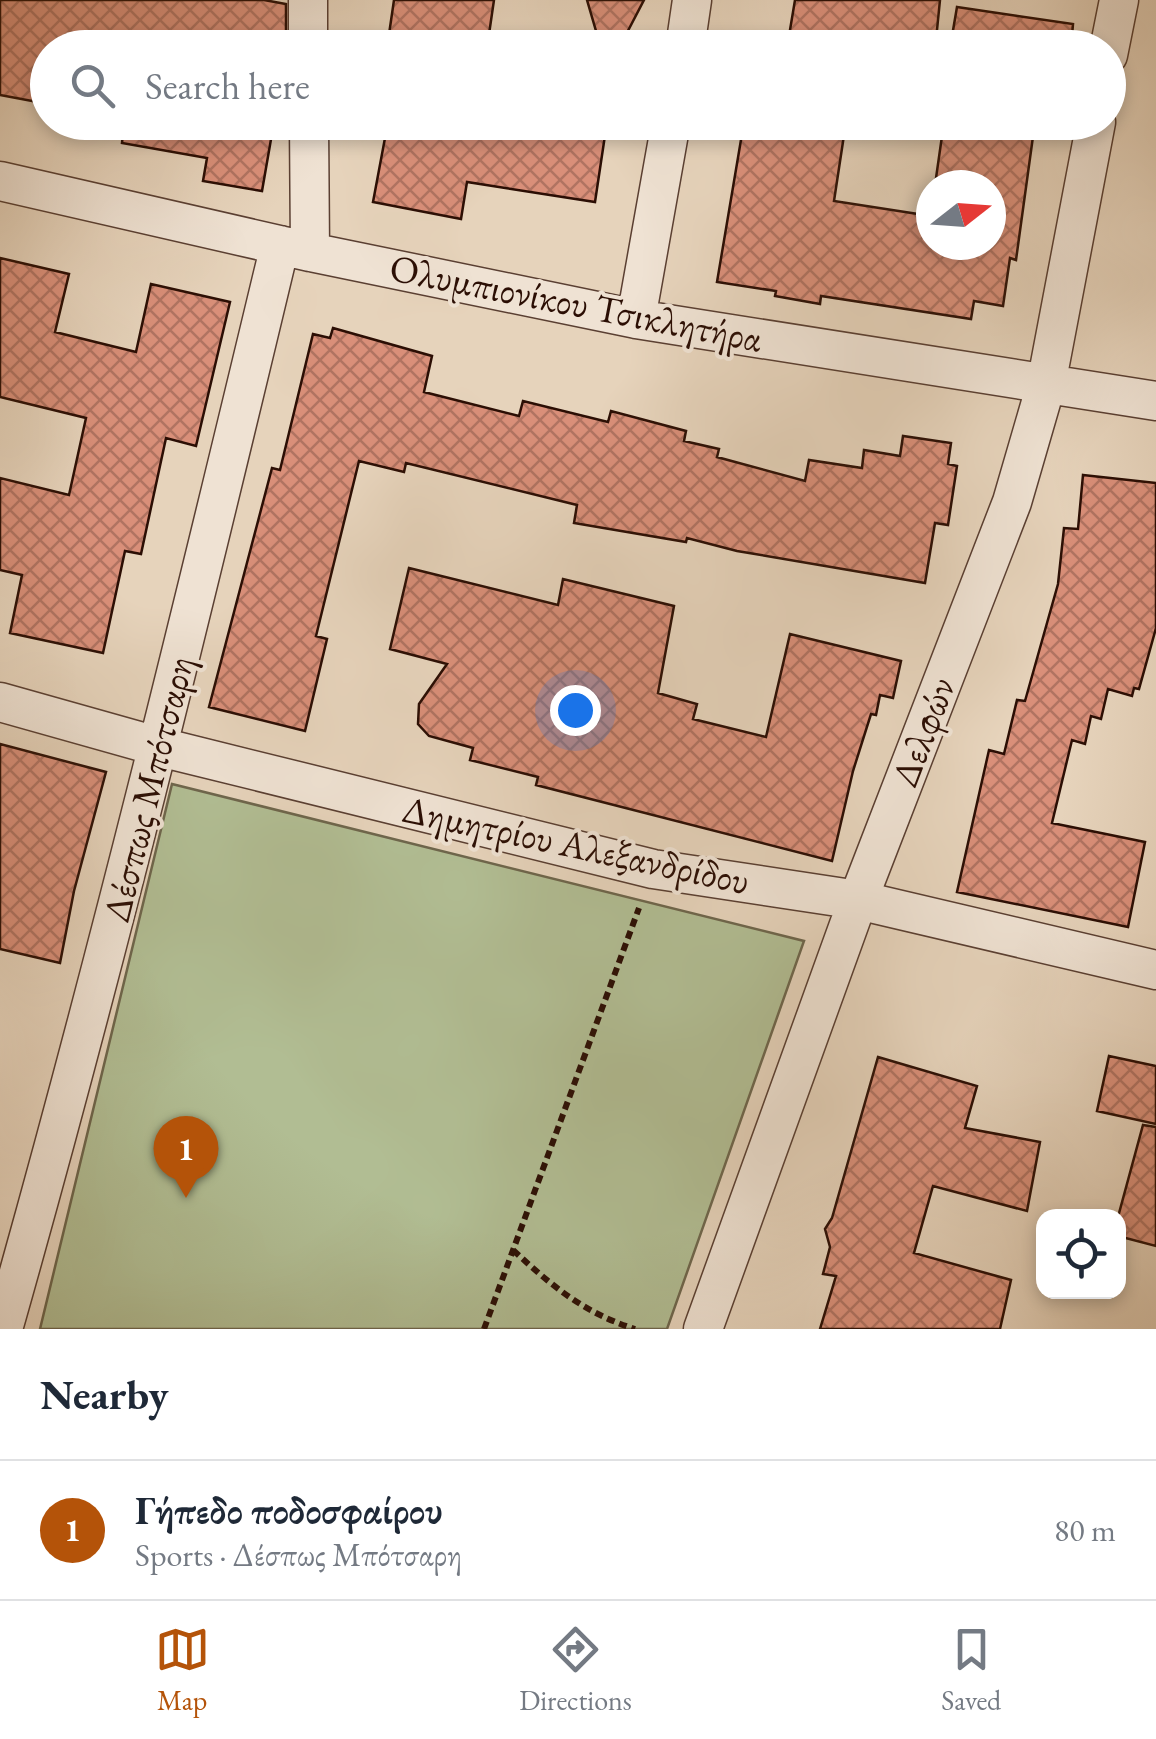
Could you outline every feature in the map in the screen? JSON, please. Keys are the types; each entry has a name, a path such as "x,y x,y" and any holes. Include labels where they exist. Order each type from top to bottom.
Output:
{"street":[{"path":"308,0 308,30"},
{"path":"688,30 692,0"},
{"path":"1113,30 1119,0"},
{"name":"Δέσπως Μπότσαρη","path":"3,1329 66,1109 295,249 307,140"},
{"path":"636,319 668,140"},
{"name":"Δελφών","path":"703,1329 858,900 1012,502 1046,385 1093,140"},
{"name":"Ολυμπιονίκου Τσικλητήρα","path":"0,181 295,249 636,319 1156,401"},
{"name":"Δημητρίου Αλεξανδρίδου","path":"0,702 160,748 652,869 858,900 1156,970"}],"path":[{"path":"484,1329 652,869"},
{"path":"512,1250 563,1296 635,1329"}],"green space":[{"path":"172,784 804,941 667,1329 40,1329"}],"building":[{"path":"0,0 264,0 286,4 286,30 30,30 30,101 0,95"},
{"path":"394,0 494,0 490,30 390,30"},
{"path":"587,0 644,0 628,30 596,30"},
{"path":"795,0 940,0 937,30 790,30"},
{"path":"957,7 1073,24 1072,30 953,30"},
{"path":"271,140 262,191 203,181 207,158 122,143"},
{"path":"385,140 604,140 595,202 467,182 461,219 373,202"},
{"path":"741,140 843,140 834,201 916,214 916,260 1006,260 1006,170 937,170 941,140 1033,140 1016,260 1010,258 1003,306 974,301 971,319 821,296 820,304 775,296 776,291 717,282"},
{"path":"0,258 69,274 55,332 136,352 151,284 230,302 196,446 166,438 141,554 125,551 103,653 10,633 22,575 0,570 0,478 69,495 86,418 0,397"},
{"path":"333,328 432,356 424,392 519,416 523,401 608,422 611,411 686,431 684,441 719,449 717,457 805,481 809,460 862,468 864,450 900,456 903,436 951,443 948,464 957,466 948,525 935,523 925,583 737,551 687,538 686,542 574,523 577,505 406,463 404,472 359,461 316,636 327,639 305,731 209,707 272,468 280,470 313,334 330,338"},
{"path":"1083,475 1156,483 1156,628 1139,689 1134,688 1132,696 1108,689 1101,719 1091,716 1085,744 1072,740 1052,823 1145,842 1128,927 957,892 989,750 1004,754 1017,700 1025,701 1058,584 1064,528 1078,529"},
{"path":"409,568 558,605 563,579 674,606 658,693 697,704 693,719 766,737 790,634 901,661 893,698 880,695 876,715 871,714 832,861 536,785 538,777 470,760 473,748 429,736 418,724 419,704 447,664 390,649"},
{"path":"0,744 106,772 74,891 60,963 0,949"},
{"path":"1109,1056 1156,1066 1156,1124 1097,1111"},
{"path":"878,1057 977,1086 965,1128 1040,1142 1027,1211 933,1186 914,1253 1011,1280 1000,1329 820,1329 836,1276 823,1274 830,1247 825,1229 832,1218"},
{"path":"1143,1125 1156,1127 1156,1246 1126,1238 1126,1209 1120,1209"}],"place":[{"name":"Γήπεδο ποδοσφαίρου","path":"186,1198"}]}
